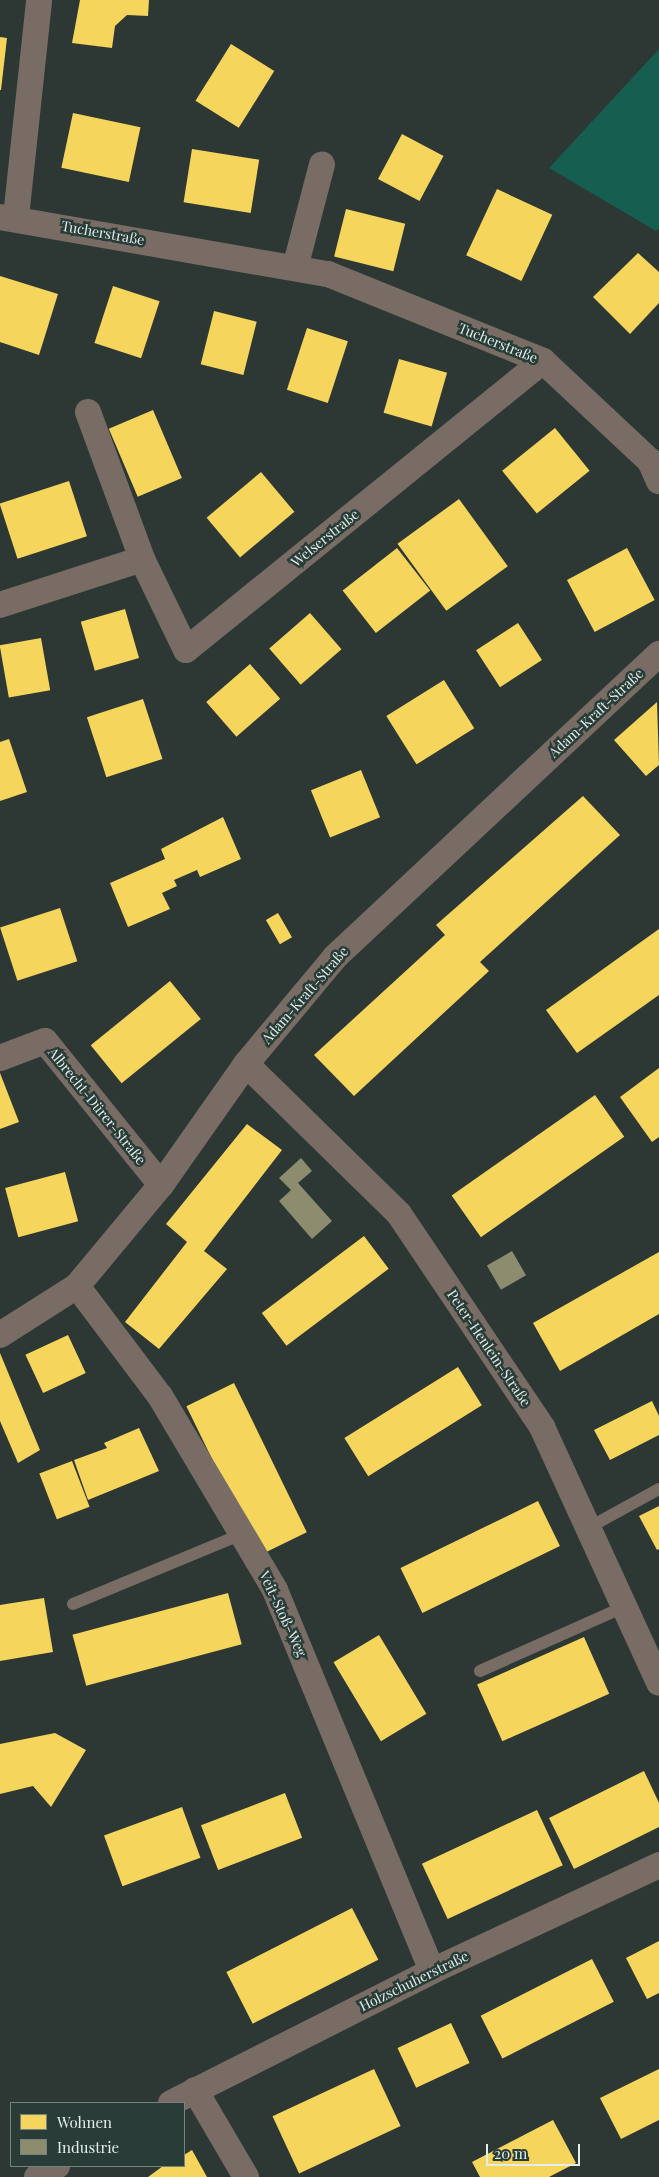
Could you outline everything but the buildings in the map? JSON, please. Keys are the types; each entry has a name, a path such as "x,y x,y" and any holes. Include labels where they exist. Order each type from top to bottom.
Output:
{"street":[{"path":"8,217 39,0"},
{"path":"295,268 322,164"},
{"name":"Tucherstraße","path":"8,217 328,274 543,361 650,461 659,481"},
{"name":"Welserstraße","path":"88,412 142,559 186,650 543,361"},
{"path":"0,605 142,559"},
{"name":"Adam-Kraft-Straße","path":"0,1335 77,1286 161,1185 246,1064 335,957 659,654"},
{"name":"Albrecht-Dürer-Straße","path":"0,1058 46,1041 161,1185"},
{"name":"Peter-Henlein-Straße","path":"246,1064 399,1214 542,1427 659,1682"},
{"name":"Veit-Stoß-Weg","path":"77,1286 160,1396 275,1590 432,1972"},
{"name":"Holzschuherstraße","path":"174,2102 432,1972 659,1865"},
{"path":"195,2090 246,2177"},
{"path":"37,2177 55,2167"}],"lane":[{"path":"588,1528 659,1489"},
{"path":"73,1604 242,1534"},
{"path":"480,1671 624,1606"}],"green space":[{"path":"659,49 659,228 656,231 549,168"}]}
